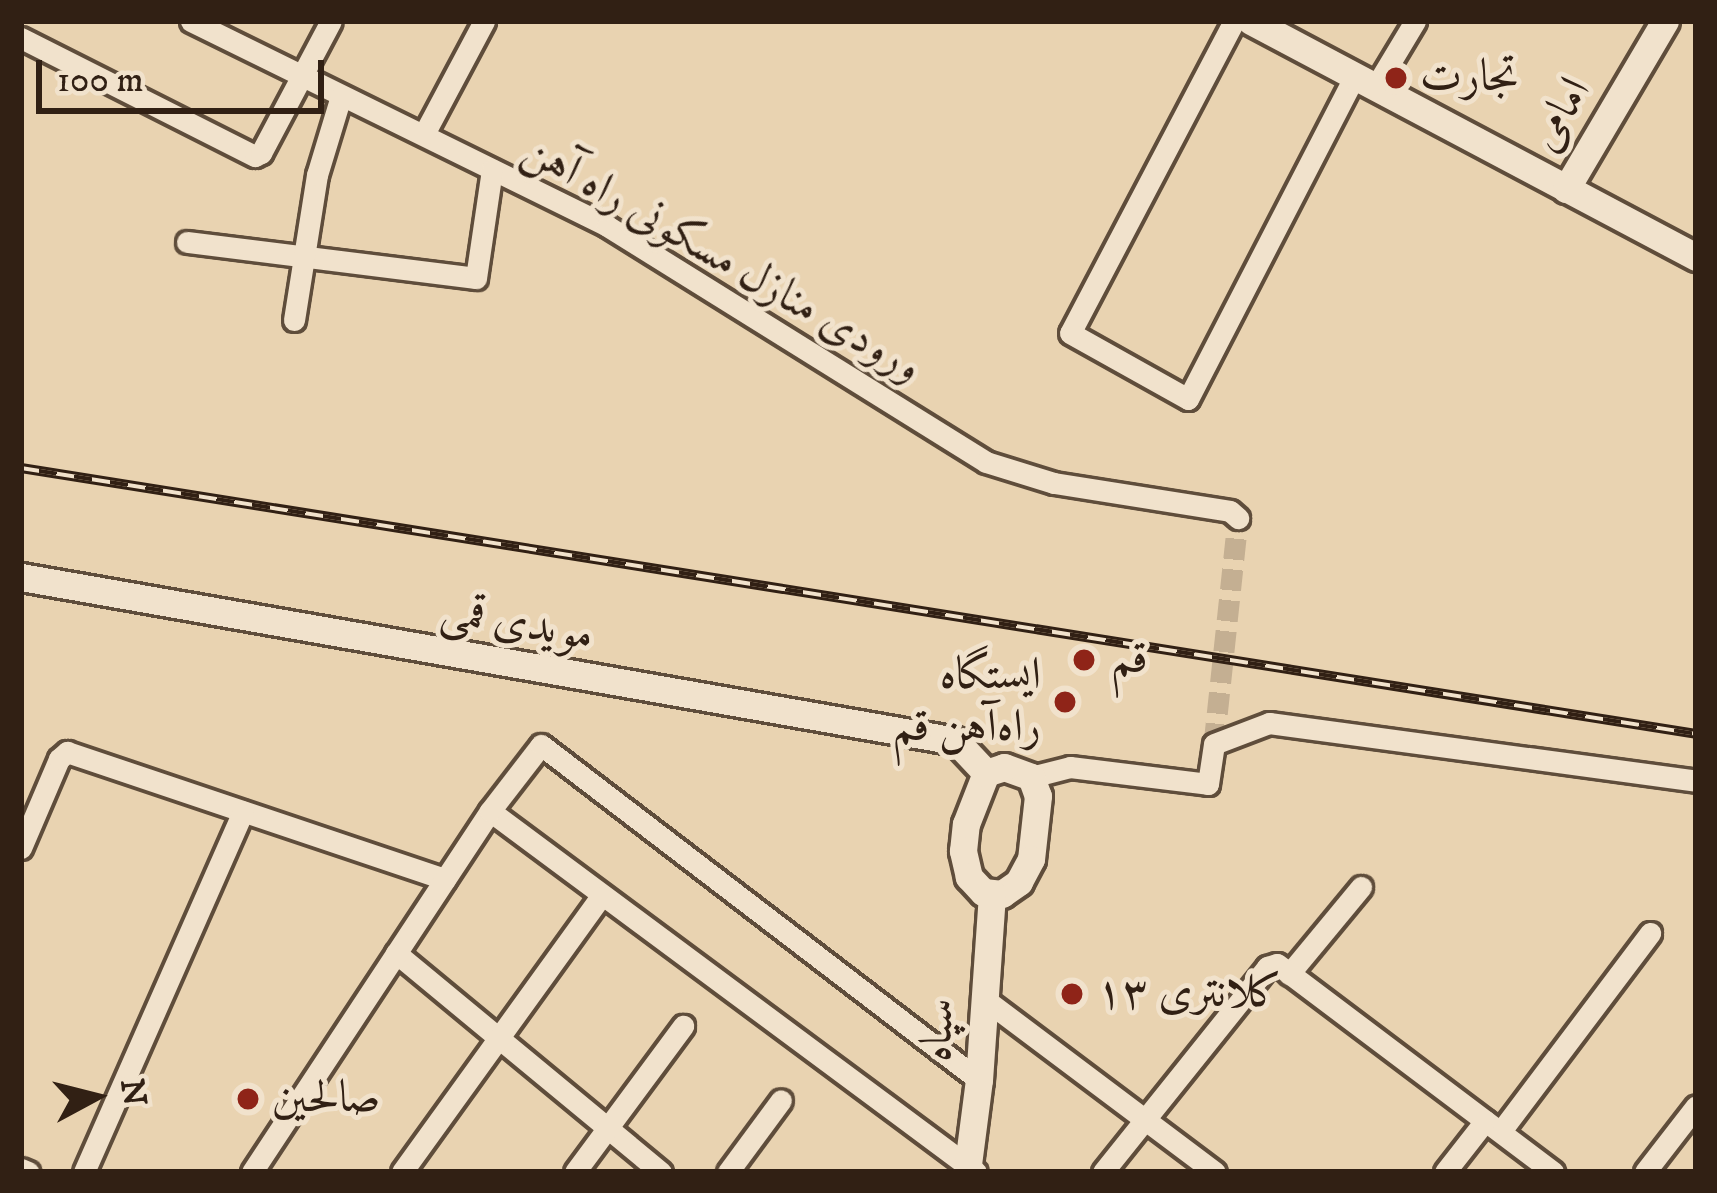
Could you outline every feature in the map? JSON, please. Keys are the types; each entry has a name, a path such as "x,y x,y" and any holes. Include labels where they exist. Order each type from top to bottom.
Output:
{"street":[{"name":"ورودی منازل مسکونی راه آهن","path":"191,21 607,226 986,462 1054,483 1234,514"},
{"path":"21,38 246,155 261,153 332,21"},
{"path":"424,134 484,21"},
{"path":"1234,21 1070,333 1188,399 1366,81 1415,21"},
{"path":"1251,21 1695,254"},
{"name":"امامی","path":"1566,189 1665,21"},
{"path":"294,320 316,175 341,96"},
{"path":"187,242 476,278 492,170"},
{"name":"مویدی قمی","path":"21,577 956,741 986,773"},
{"path":"1031,777 1038,796 1031,859 1019,882 1002,894 983,892 969,877 963,851 969,808 986,773 1004,767 1031,777 1070,766 1208,784 1214,744 1269,723 1696,781"},
{"path":"252,1172 490,811 541,745 980,1080"},
{"path":"21,848 58,759 67,752 446,879"},
{"path":"490,811 971,1169"},
{"path":"84,1172 243,812"},
{"path":"1289,974 1361,887"},
{"name":"سپاه","path":"971,1169 992,893"},
{"path":"402,1172 600,896"},
{"path":"1444,1172 1493,1126 1650,933"},
{"path":"396,953 661,1172"},
{"path":"1103,1172 1272,964 1553,1172"},
{"path":"982,998 1215,1172"},
{"path":"575,1172 683,1026"},
{"path":"728,1172 781,1100"},
{"path":"1645,1172 1696,1106"}],"tunnel":[{"path":"1214,744 1238,518"}],"railway":[{"path":"21,468 1696,734"}],"place":[{"name":"تجارت","path":"1396,78"},
{"name":"قم","path":"1084,660"},
{"name":"ایستگاه راه‌آهن قم","path":"1065,702"},
{"name":"کلانتری ۱۳","path":"1072,994"},
{"name":"صالحین","path":"248,1099"}]}
